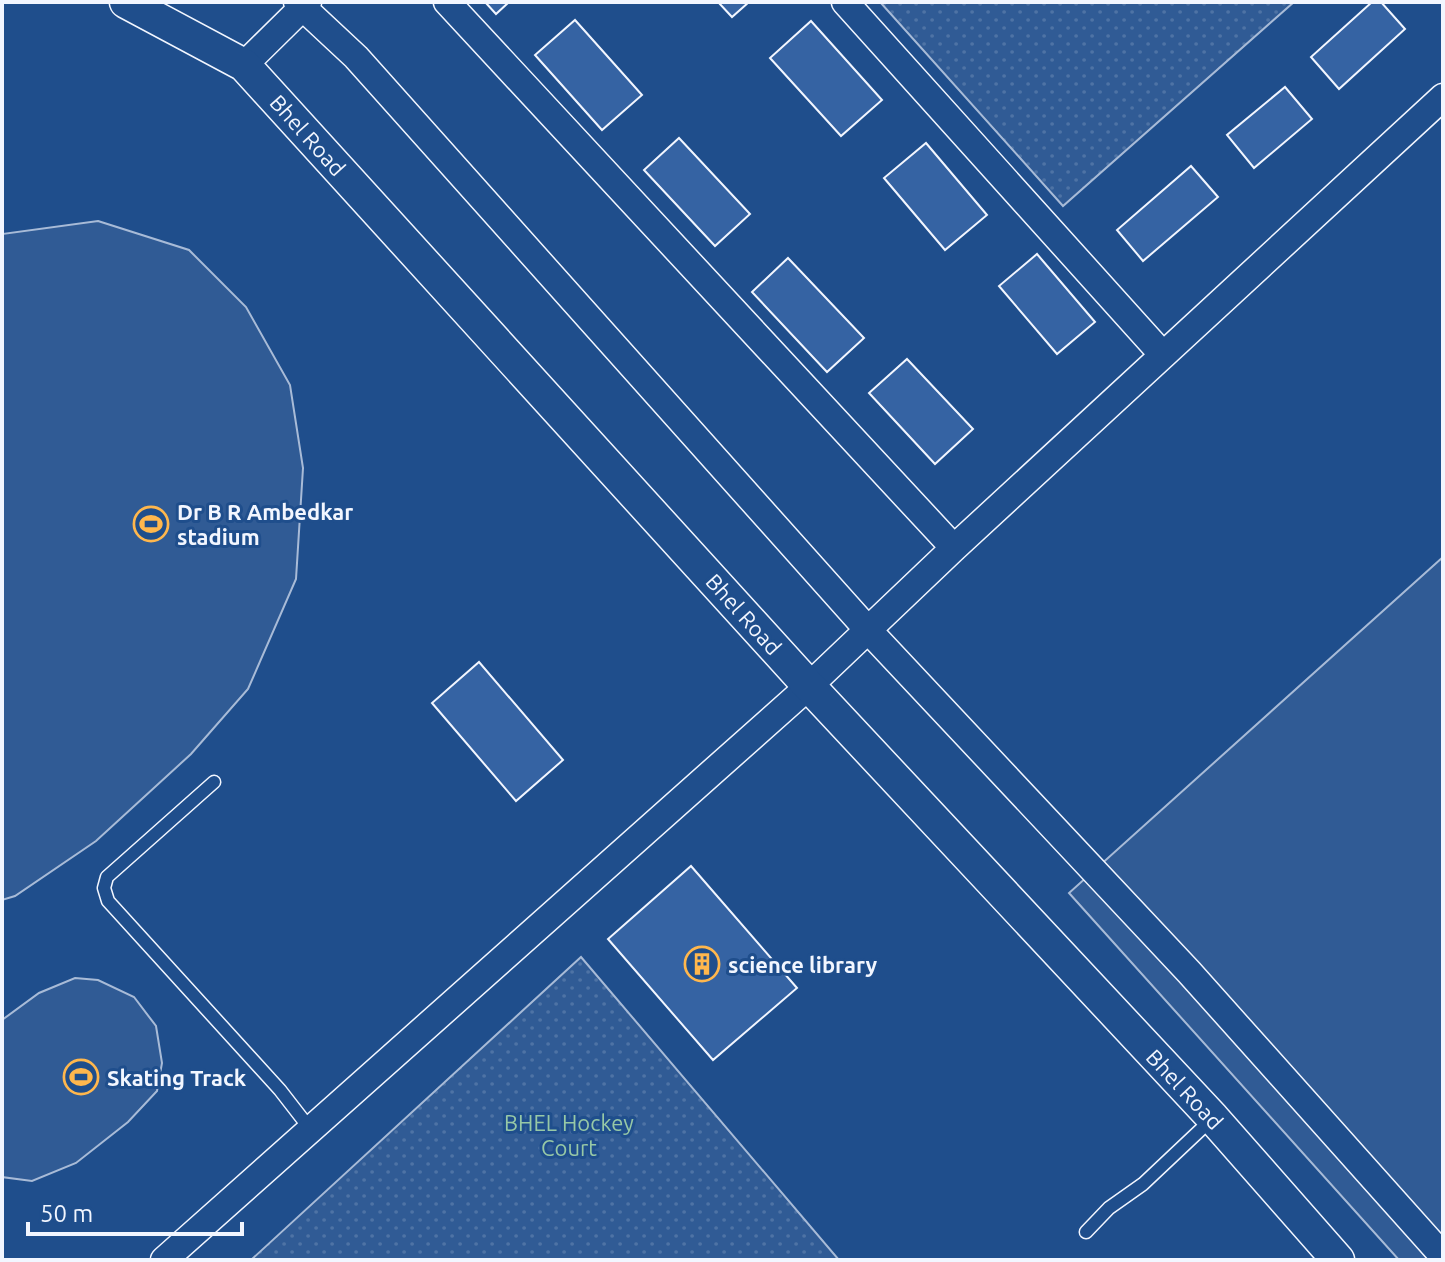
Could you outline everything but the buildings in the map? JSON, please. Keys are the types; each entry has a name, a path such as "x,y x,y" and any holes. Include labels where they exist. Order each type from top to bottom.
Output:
{"street":[{"name":"Bhel Road","path":"126,2 244,65 809,686 1213,1118 1338,1260"},
{"path":"447,2 954,548"},
{"path":"845,2 1163,355"},
{"path":"244,65 303,4 356,57 869,631 1189,972 1443,1256"},
{"path":"164,1260 809,686 954,548 1443,97"}],"lane":[{"path":"214,782 107,877 104,888 108,901 280,1090 311,1130"},
{"path":"1086,1232 1109,1208 1143,1184 1213,1118"}],"green space":[{"path":"880,2 1294,2 1063,206"},
{"name":"BHEL Hockey Court","path":"581,957 839,1260 251,1260"}],"shaded area":[{"name":"Dr B R Ambedkar stadium","path":"98,221 189,250 246,307 290,385 303,468 296,579 248,689 191,754 96,841 15,896 2,900 2,234"},
{"path":"1443,557 1443,1260 1399,1260 1069,893"},
{"name":"Skating Track","path":"75,978 98,980 134,997 156,1026 162,1063 157,1091 128,1122 76,1163 32,1181 2,1177 2,1020 39,993"}],"place":[{"name":"Dr B R Ambedkar stadium","path":"151,524"},
{"name":"science library","path":"702,964"},
{"name":"Skating Track","path":"81,1077"}]}
